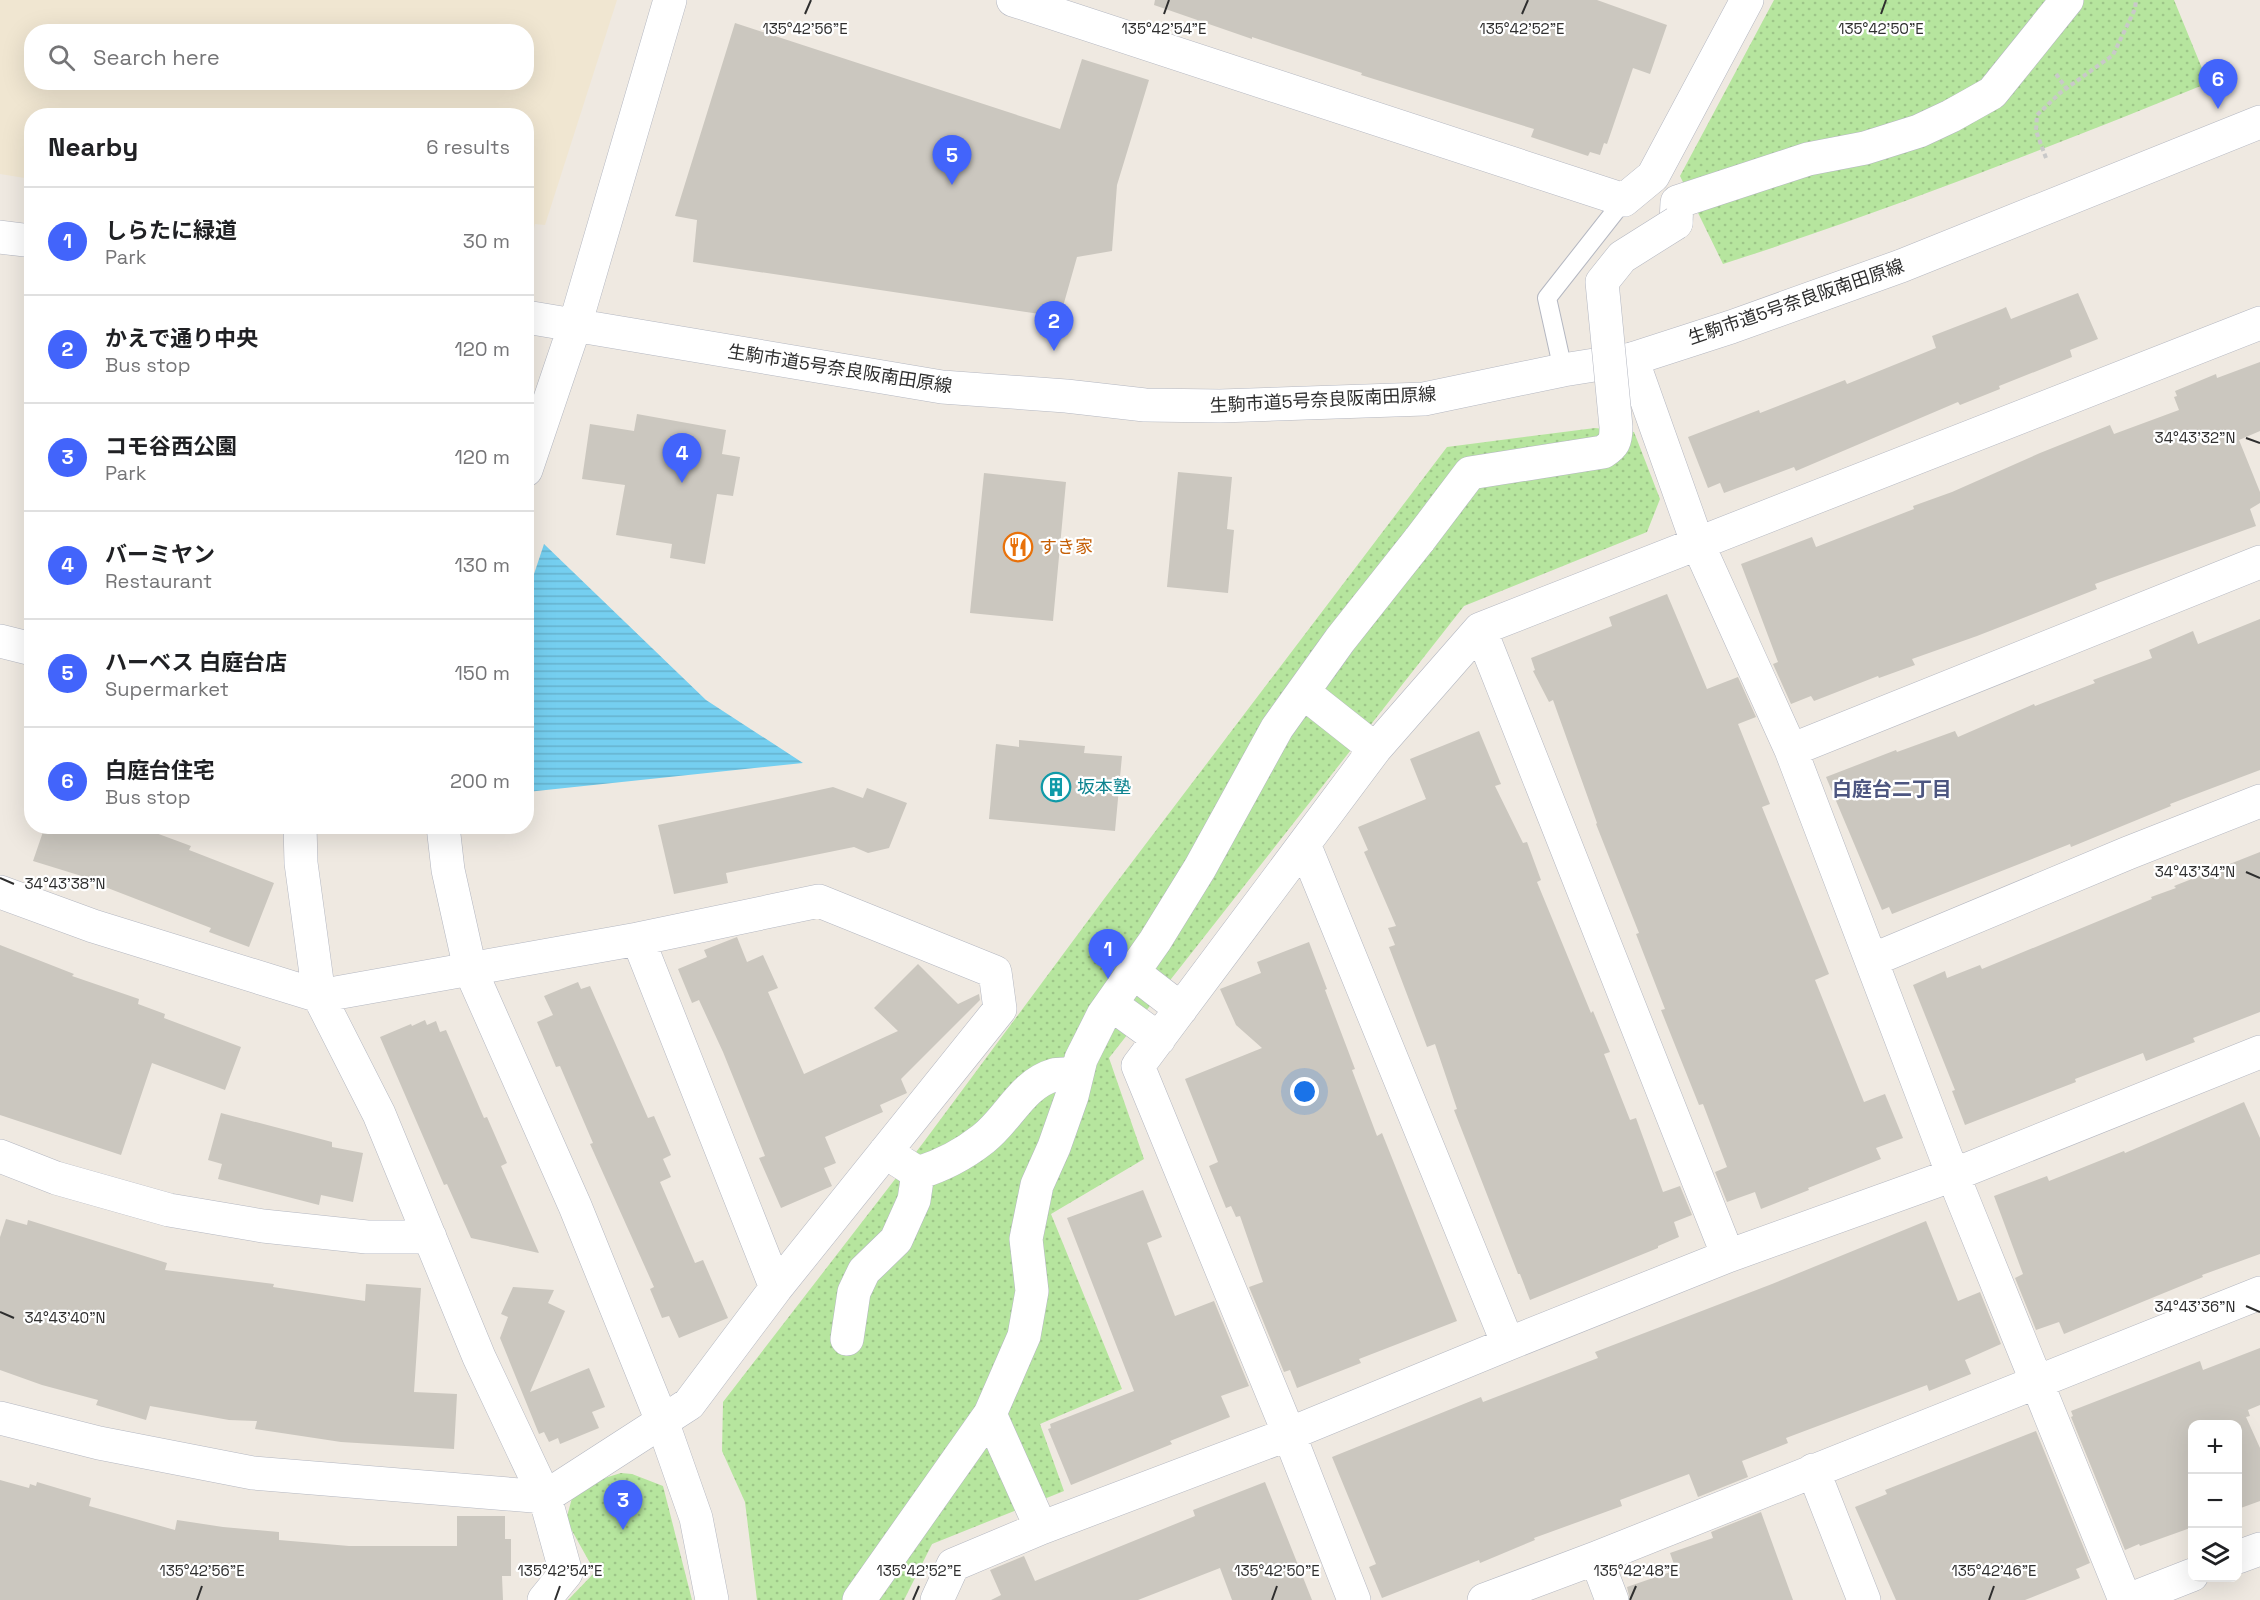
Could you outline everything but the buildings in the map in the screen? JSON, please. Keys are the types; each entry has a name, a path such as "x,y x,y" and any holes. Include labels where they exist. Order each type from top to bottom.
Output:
{"street":[{"path":"534,446 575,325 670,0"},
{"path":"1013,0 1624,200 1653,176 1747,0"},
{"path":"859,1600 990,1414 1024,1336 1032,1292 1026,1239 1037,1185 1054,1147 1082,1059 1103,1015 1200,868 1277,728 1340,640 1470,473 1603,452 1616,440 1602,282 1622,257 1677,212 1808,159 1865,148 1919,131 1992,93 2067,0"},
{"name":"生駒市道5号奈良阪南田原線","path":"534,318 942,387 1066,396 1144,405 1220,406 1424,399 1563,370 1632,359 1731,327 1901,266 2260,122"},
{"path":"0,237 24,240"},
{"path":"1354,1600 1289,1434 1138,1066 1375,750 1480,629 2260,323"},
{"path":"1632,359 1697,542 1791,750 1953,1175 2127,1600 2188,1577"},
{"path":"1791,750 2260,562"},
{"path":"1480,629 1728,1256"},
{"path":"0,641 24,647"},
{"path":"1304,692 1375,750"},
{"path":"1872,960 2128,853 2260,801"},
{"path":"300,834 301,863 319,996 379,1114 478,1357 545,1497 566,1573 544,1600"},
{"path":"444,834 448,870 470,969 575,1206 662,1421 696,1518 712,1600"},
{"path":"1305,844 1508,1344"},
{"path":"0,892 93,926 319,996 638,939 819,901 995,972 1000,1009 776,1288 689,1404 545,1497 253,1473 99,1443 0,1418"},
{"path":"638,939 776,1288"},
{"path":"1133,972 1181,1009"},
{"path":"1111,1004 1159,1038"},
{"path":"937,1600 953,1565 1041,1528 1289,1434 1728,1256 1953,1175 2260,1052"},
{"path":"918,1173 954,1158 984,1139 1032,1087 1055,1075 1077,1074"},
{"path":"885,1152 918,1173"},
{"path":"0,1156 56,1178 169,1210 263,1226 367,1237 430,1237"},
{"path":"847,1339 854,1292 864,1271 896,1240 914,1200 918,1173"},
{"path":"1484,1600 1596,1558 2260,1293"},
{"path":"990,1414 1041,1528"},
{"path":"1813,1470 1864,1600"},
{"path":"2242,1556 2260,1549"},
{"path":"1596,1558 1612,1600"}],"lane":[{"path":"1653,176 1677,212"},
{"path":"1563,370 1547,298 1624,200"}],"path":[{"path":"2046,158 2036,131 2037,115 2060,93 2114,55 2135,9 2136,0"}],"shaded area":[{"path":"0,0 617,0 545,225 535,224 534,228 534,108 24,108 24,178 0,174"}],"green space":[{"path":"1774,0 2174,0 2208,83 1967,178 1723,264 1680,176"},
{"path":"1595,428 1634,432 1660,499 1647,532 1464,606 1109,1058 1144,1159 1051,1214 1122,1389 1040,1424 1064,1491 932,1544 904,1600 757,1600 745,1502 722,1451 723,1402 923,1143 1104,899 1447,447"},
{"path":"621,1473 632,1474 663,1486 692,1600 568,1600 595,1572 566,1520 575,1487"}],"water":[{"path":"544,544 706,700 803,763 534,791 534,574"}],"place":[{"name":"白庭台住宅","path":"2218,109"},
{"name":"ハーベス 白庭台店","path":"952,185"},
{"name":"かえで通り中央","path":"1054,351"},
{"name":"バーミヤン","path":"682,483"},
{"name":"すき家","path":"1018,547"},
{"name":"坂本塾","path":"1056,787"},
{"name":"しらたに緑道","path":"1108,979"},
{"name":"コモ谷西公園","path":"623,1530"}],"district":[{"name":"白庭台二丁目","path":"1892,789"}]}
